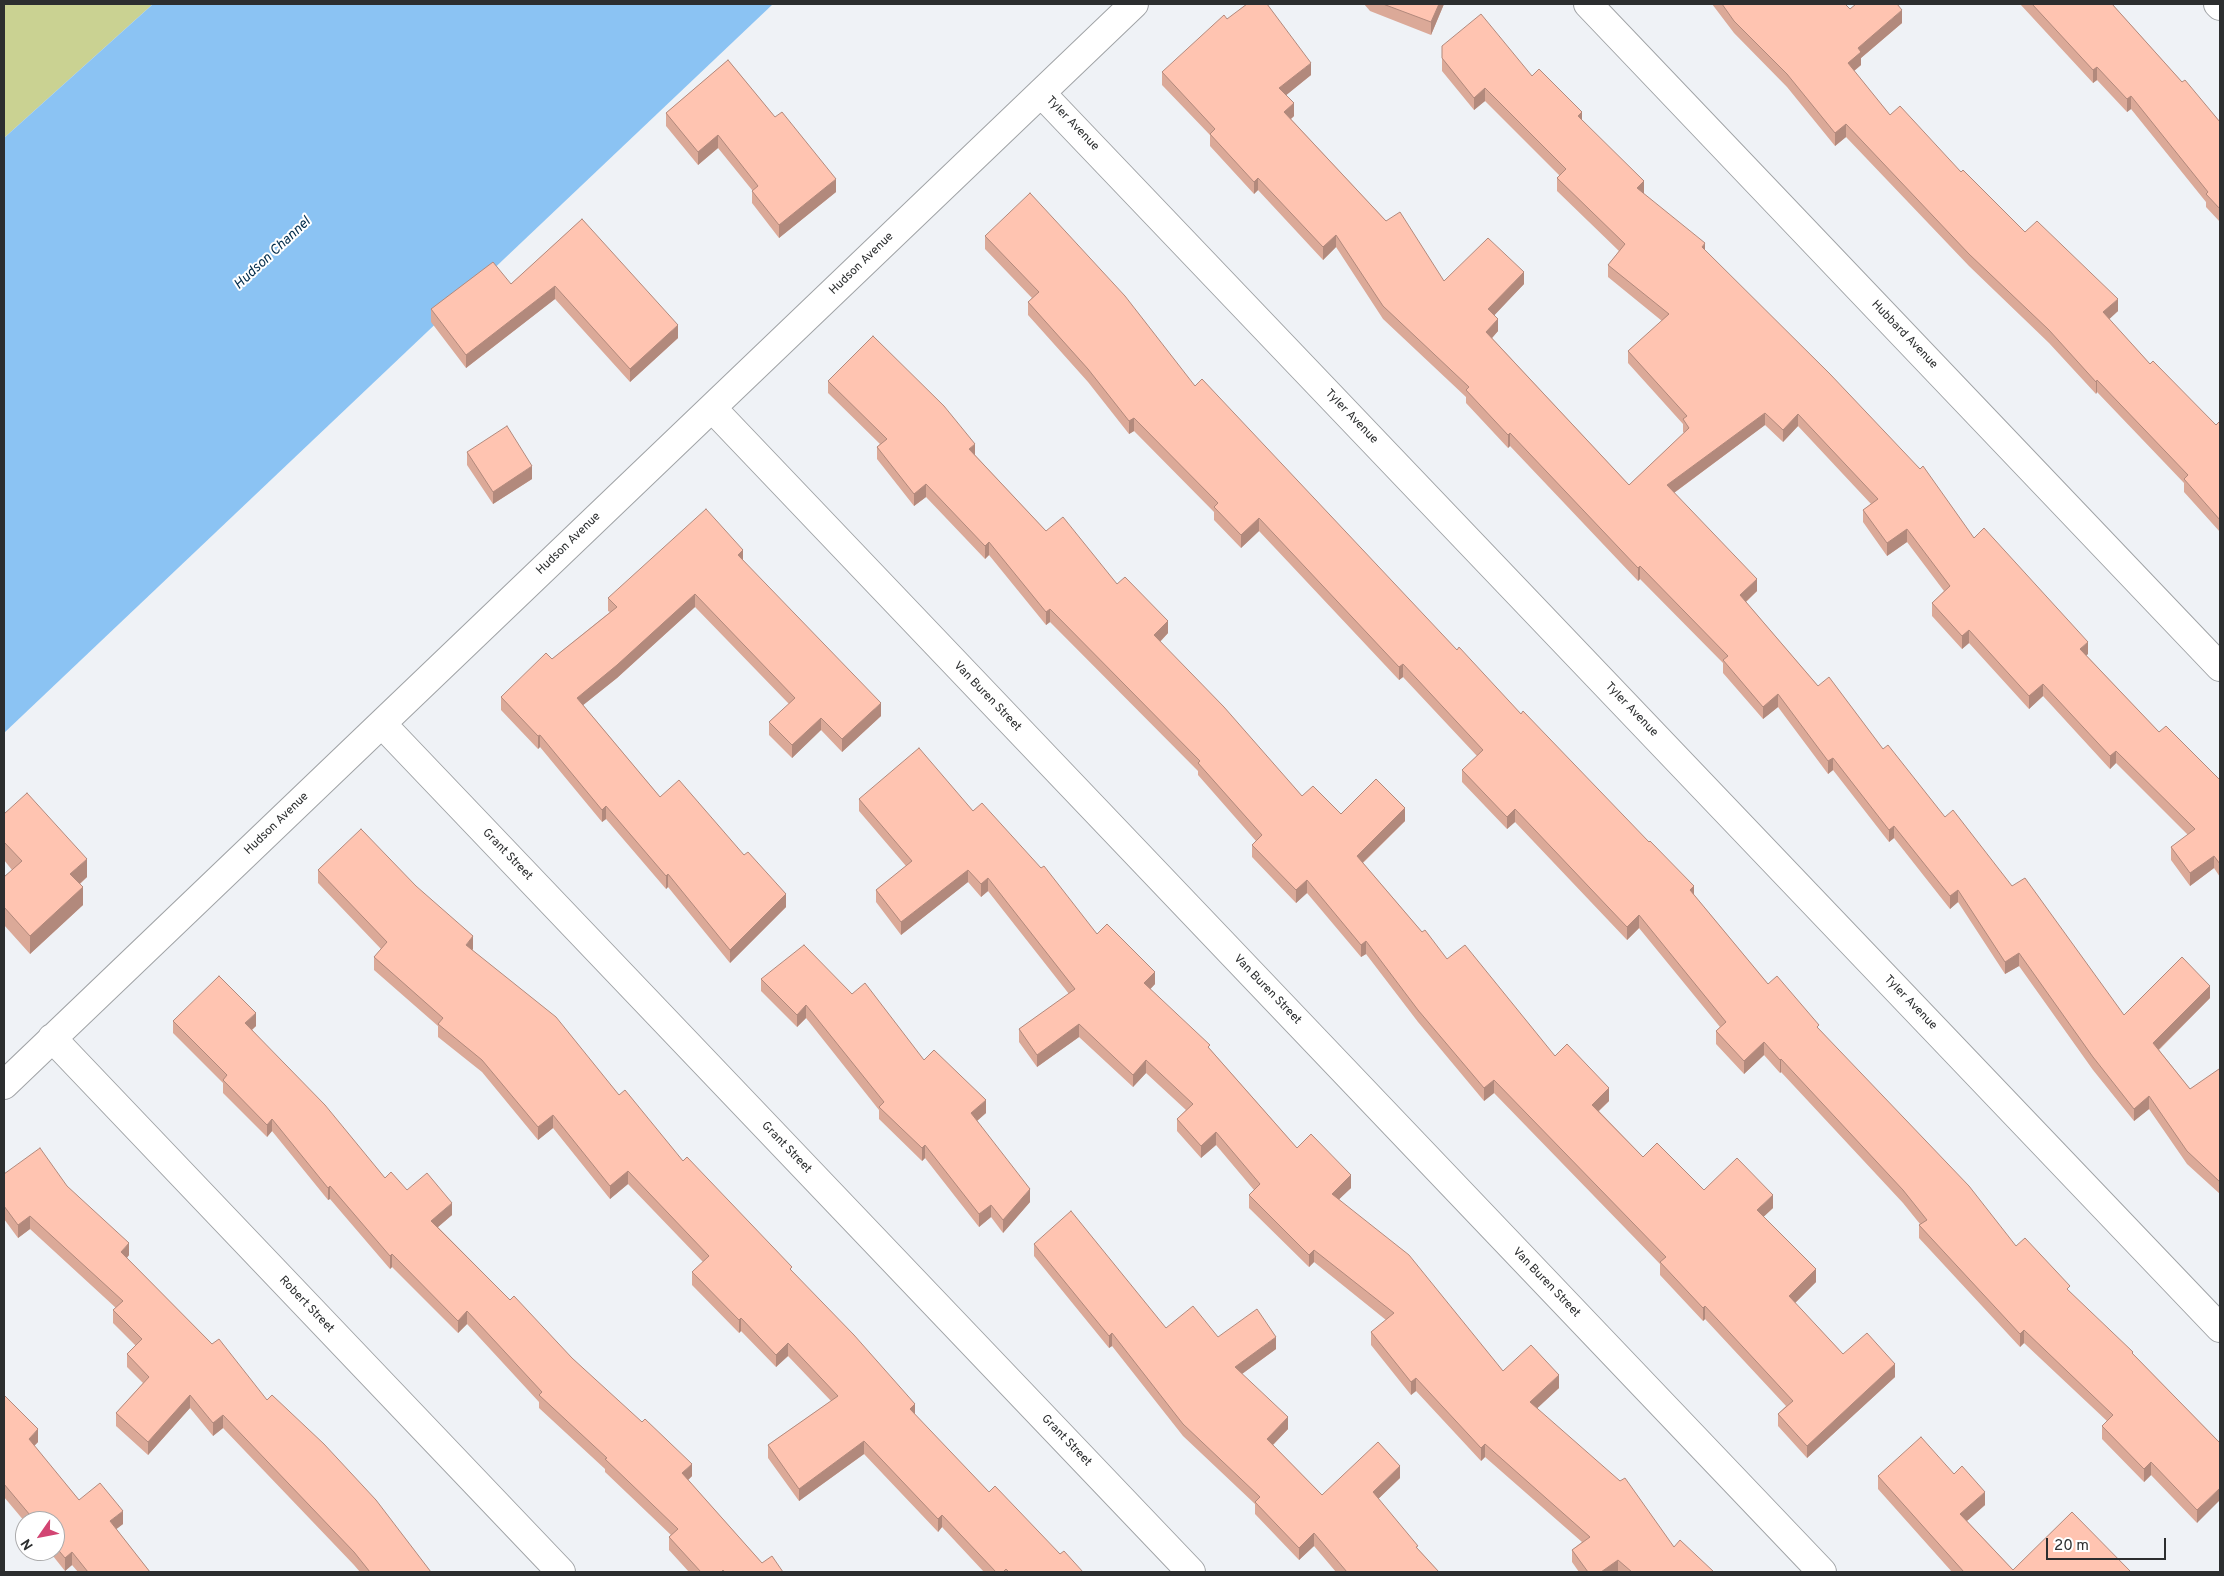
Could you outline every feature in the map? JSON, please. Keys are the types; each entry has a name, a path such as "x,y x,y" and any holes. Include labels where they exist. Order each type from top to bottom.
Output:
{"street":[{"name":"Hudson Avenue","path":"4,1085 1134,4"},
{"name":"Hubbard Avenue","path":"1588,4 2220,667"},
{"name":"Tyler Avenue","path":"1042,92 2220,1328"},
{"name":"Van Buren Street","path":"712,408 1822,1572"},
{"name":"Grant Street","path":"382,724 1191,1572"},
{"name":"Robert Street","path":"52,1038 561,1572"}],"green space":[{"path":"4,4 153,4 4,138"}],"water":[{"name":"Hudson Channel","path":"153,4 773,4 4,733 4,138"}],"building":[{"path":"1247,4 1267,4 1311,63 1279,88 1294,103 1284,112 1386,221 1400,212 1444,281 1488,238 1524,272 1488,309 1498,319 1486,332 1629,485 1689,428 1683,419 1687,416 1628,351 1669,314 1608,265 1625,244 1557,178 1566,169 1485,88 1474,98 1442,58 1442,46 1481,14 1532,76 1539,69 1582,112 1578,116 1644,181 1637,188 1705,243 1702,247 1830,374 1920,469 1923,466 1974,538 1984,528 2088,642 2080,649 2159,732 2166,726 2220,780 2220,864 2214,856 2190,873 2171,847 2195,829 2116,751 2110,756 2043,684 2029,696 1969,630 1962,636 1932,603 1950,586 1907,529 1887,543 1863,510 1878,499 1798,414 1783,430 1765,413 1667,485 1757,579 1740,595 1818,686 1829,677 1883,749 1888,745 1945,817 1953,810 2012,886 2025,878 2124,1015 2182,957 2210,986 2153,1043 2190,1089 2220,1070 2220,1182 2187,1151 2149,1096 2134,1109 2093,1057 2019,953 2005,962 1958,890 1950,896 1894,826 1889,830 1833,758 1828,761 1778,694 1763,707 1723,660 1728,656 1640,566 1638,568 1510,433 1508,435 1466,390 1469,387 1383,306 1336,235 1323,247 1258,178 1254,182 1210,134 1215,129 1162,72 1224,15 1227,19"},
{"path":"1383,4 1439,4 1431,22"},
{"path":"1722,4 1845,4 1850,9 1856,4 1897,4 1902,10 1858,48 1861,52 1848,63 1890,115 1900,106 1961,172 1963,170 2025,232 2037,221 2118,299 2103,312 2150,364 2153,361 2216,425 2220,421 2220,520 2184,479 2188,475 2097,380 2096,382 2049,330 1969,254 1846,124 1835,133 1787,74 1734,21"},
{"path":"2032,4 2112,4 2182,82 2185,80 2220,122 2220,209 2206,194 2208,192 2131,96 2127,99 2097,67 2093,70"},
{"path":"728,60 775,117 782,112 836,179 779,225 752,191 758,186 718,135 698,152 666,113"},
{"path":"1030,193 1125,296 1195,386 1202,379 1457,650 1459,647 1521,714 1523,711 1694,886 1690,890 1768,984 1777,976 1819,1025 1817,1027 1969,1186 2016,1246 2025,1238 2070,1286 2067,1289 2133,1352 2220,1443 2220,1488 2197,1510 2151,1462 2144,1469 2102,1426 2113,1415 2024,1330 2020,1334 1919,1225 1927,1220 1903,1190 1764,1042 1744,1061 1716,1031 1726,1022 1639,915 1627,927 1515,809 1507,817 1462,770 1483,750 1403,664 1399,667 1259,518 1241,535 1214,507 1218,503 1134,418 1129,421 1088,369 1028,302 1039,292 985,236"},
{"path":"582,219 678,325 630,369 555,286 466,355 431,309 493,262 511,284"},
{"path":"873,336 944,406 975,444 969,449 1046,531 1063,517 1117,584 1125,577 1168,621 1154,635 1224,707 1302,796 1313,786 1341,814 1376,779 1405,808 1357,856 1422,932 1425,930 1447,959 1465,945 1555,1056 1567,1044 1609,1088 1592,1105 1643,1157 1657,1143 1704,1190 1737,1158 1773,1195 1757,1210 1816,1269 1789,1296 1843,1354 1867,1333 1895,1364 1807,1446 1778,1414 1793,1401 1705,1306 1703,1308 1660,1262 1666,1257 1494,1080 1484,1088 1418,1010 1366,941 1361,945 1307,880 1296,890 1252,845 1262,835 1198,763 1200,761 1050,609 1046,612 989,542 985,546 926,484 914,494 877,447 887,439 828,381"},
{"path":"507,426 532,466 493,492 467,452"},
{"path":"706,509 743,550 738,555 881,703 842,739 821,718 792,745 769,722 795,698 695,594 617,665 577,698 660,797 679,780 744,855 748,852 786,894 730,950 668,874 666,876 606,806 602,810 540,735 538,736 501,697 546,653 552,659 617,607 608,598"},
{"path":"919,748 973,811 982,803 1041,868 1044,866 1097,934 1107,924 1155,972 1144,983 1210,1045 1208,1047 1297,1148 1311,1134 1351,1175 1332,1194 1409,1255 1503,1371 1531,1345 1559,1375 1530,1402 1620,1481 1625,1478 1674,1547 1680,1540 1714,1572 1632,1572 1618,1560 1601,1572 1588,1572 1572,1550 1590,1537 1485,1444 1481,1448 1416,1378 1411,1382 1371,1332 1394,1313 1314,1250 1309,1255 1249,1195 1260,1184 1216,1132 1201,1146 1177,1119 1193,1104 1146,1060 1133,1075 1079,1024 1037,1055 1019,1029 1075,989 988,878 981,884 968,870 901,922 876,890 912,861 859,799"},
{"path":"27,793 87,859 70,874 83,887 30,936 4,907 4,877 22,861 4,842 4,814"},
{"path":"361,829 416,886 473,936 466,945 556,1017 619,1095 625,1090 683,1161 687,1157 792,1267 790,1269 854,1335 915,1404 910,1409 989,1492 995,1486 1060,1554 1064,1551 1083,1572 1009,1572 1006,1569 1003,1572 996,1572 942,1515 938,1519 864,1441 799,1489 768,1445 838,1396 788,1343 776,1355 741,1318 739,1320 692,1272 709,1256 628,1171 610,1186 553,1115 538,1127 482,1060 438,1024 443,1018 374,957 387,942 318,870"},
{"path":"804,945 852,994 865,983 924,1060 934,1050 986,1100 971,1113 1030,1189 1003,1220 991,1205 979,1214 925,1145 922,1148 879,1107 884,1102 806,1005 797,1015 761,979"},
{"path":"219,976 256,1013 245,1023 325,1105 385,1178 391,1172 407,1190 427,1173 452,1203 431,1221 510,1300 514,1296 572,1358 642,1422 645,1419 692,1464 682,1473 762,1563 772,1556 783,1572 725,1572 723,1570 721,1572 701,1572 669,1537 678,1529 605,1459 607,1458 539,1395 542,1392 467,1311 458,1321 392,1254 390,1256 330,1186 328,1188 272,1119 267,1125 223,1080 227,1075 173,1021"},
{"path":"40,1148 67,1186 129,1243 121,1252 212,1344 219,1339 267,1400 272,1395 324,1444 376,1500 431,1572 370,1572 354,1552 223,1415 213,1423 190,1395 148,1442 116,1413 149,1377 127,1354 142,1339 113,1310 123,1301 30,1216 18,1225 4,1206 4,1174"},
{"path":"1071,1211 1166,1328 1193,1306 1218,1337 1257,1309 1276,1337 1235,1367 1288,1417 1267,1439 1322,1495 1378,1442 1400,1466 1373,1492 1418,1546 1416,1547 1439,1572 1347,1572 1314,1533 1299,1548 1255,1502 1260,1497 1183,1424 1112,1333 1109,1336 1034,1244"},
{"path":"4,1395 38,1429 29,1439 79,1500 100,1483 123,1511 110,1521 150,1572 88,1572 72,1552 65,1558 65,1511 27,1511 4,1484"},
{"path":"1921,1437 1954,1474 1962,1466 1985,1492 1960,1514 2013,1570 2072,1512 2131,1572 1964,1572 1878,1476"}]}
